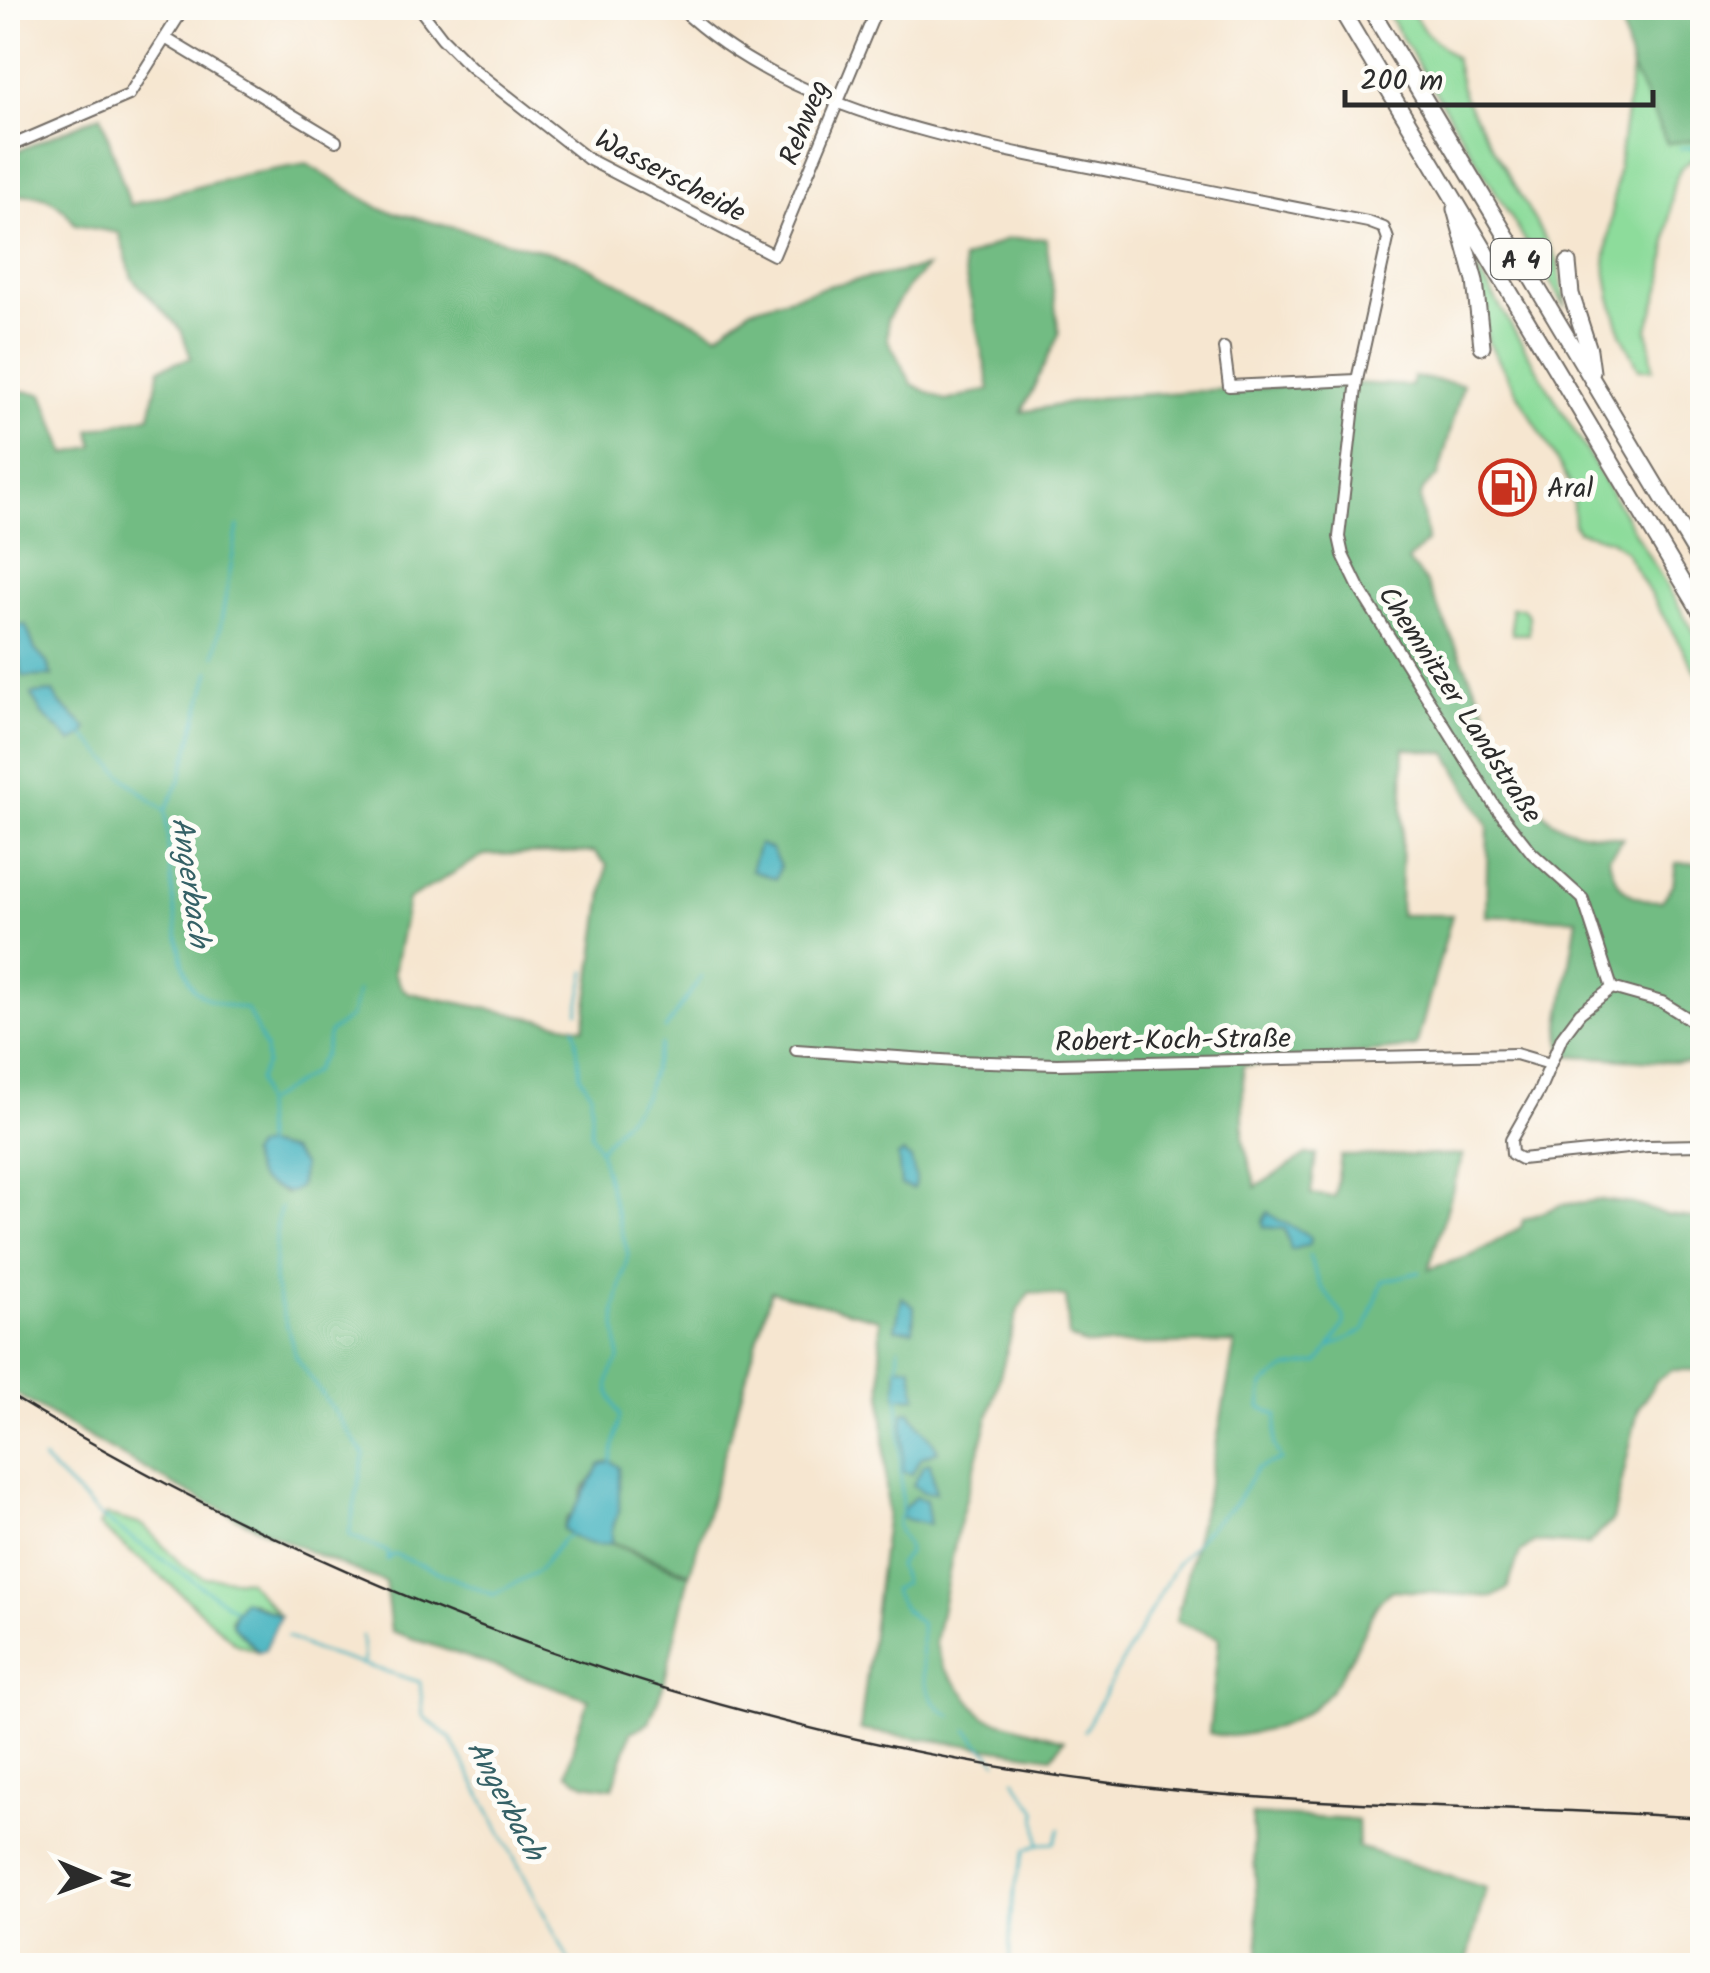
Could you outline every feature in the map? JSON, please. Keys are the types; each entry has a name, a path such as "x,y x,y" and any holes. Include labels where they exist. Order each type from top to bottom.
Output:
{"highway":[{"name":"A 4","path":"1340,8 1702,614"},
{"name":"A 4","path":"1370,8 1702,563"},
{"path":"1452,196 1475,282 1482,346"},
{"path":"1568,263 1571,294 1589,350 1593,381"}],"street":[{"path":"8,147 129,95 184,8"},
{"name":"Wasserscheide","path":"419,8 471,67 588,159 774,255"},
{"path":"680,8 758,68 836,100"},
{"name":"Rehweg","path":"774,255 877,8"},
{"path":"165,38 336,141"},
{"name":"Chemnitzer Landstraße","path":"836,100 914,128 1384,228 1388,239 1357,380 1339,537 1350,574 1494,805 1532,853 1582,899 1612,988"},
{"path":"1224,348 1229,386 1357,380"},
{"path":"1702,1027 1662,1002 1612,988 1593,1000 1570,1024 1539,1092 1510,1140 1510,1148 1516,1158 1702,1145"},
{"name":"Robert-Koch-Straße","path":"796,1050 1057,1064 1516,1054 1550,1064"}],"green space":[{"path":"1384,8 1409,8 1425,32 1455,58 1464,97 1557,260 1566,308"},
{"path":"1618,8 1702,8 1702,140 1667,143 1632,69"},
{"path":"1632,69 1667,143 1702,140 1702,157 1692,159 1680,169 1673,186 1663,279 1648,328 1653,369 1639,369 1621,333 1605,263"},
{"path":"101,115 130,205 242,175 307,164 381,209 571,258 718,334 750,309 832,285 927,267 907,288 887,319 888,340 912,384 946,401 990,389 962,260 1007,239 1046,238 1059,334 1022,412 1097,398 1210,390 1350,383 1412,386 1413,377 1463,384 1438,477 1423,490 1421,497 1427,541 1408,561 1427,584 1520,783 1543,812 1574,830 1623,838 1609,857 1611,868 1626,891 1641,898 1662,901 1673,885 1676,863 1696,863 1702,871 1702,1064 1562,1055 1560,1025 1577,919 1486,916 1488,826 1447,753 1404,748 1400,915 1452,915 1416,1047 1243,1066 1243,1140 1256,1187 1306,1155 1316,1155 1311,1194 1335,1197 1341,1156 1463,1155 1429,1269 1473,1255 1521,1227 1523,1220 1561,1205 1601,1200 1702,1219 1702,1370 1672,1370 1656,1381 1638,1410 1613,1520 1588,1545 1535,1542 1520,1553 1507,1589 1493,1597 1393,1590 1375,1608 1336,1683 1313,1708 1262,1731 1229,1736 1209,1733 1219,1638 1176,1621 1210,1479 1235,1343 1086,1345 1069,1337 1066,1297 1030,1292 1018,1310 958,1528 935,1642 943,1667 984,1717 1064,1740 1052,1757 860,1730 887,1512 879,1319 771,1291 690,1573 612,1542 619,1510 618,1467 597,1473 583,1489 577,1509 567,1518 563,1529 589,1543 612,1544 689,1575 664,1684 649,1723 631,1732 613,1788 585,1784 567,1773 589,1699 391,1631 385,1582 241,1519 11,1391 8,1398 8,389 43,394 66,454 94,446 90,430 150,416 160,368 191,358 181,330 132,278 119,233 75,225 47,198 8,198 8,155","holes":["26,626 51,676 17,650","53,692 59,703 86,727 72,742 42,714 32,694","594,852 607,865 584,1028 409,993 402,988 394,972 408,900 484,855","264,1145 290,1151 285,1194 276,1188"]},
{"path":"1475,265 1702,645 1702,682 1625,551 1611,540 1578,531 1574,525 1572,487 1488,342"},
{"path":"1511,608 1523,608 1529,617 1529,634 1512,634"},
{"path":"106,1515 143,1525 181,1564 203,1577 247,1580 280,1616 250,1601 240,1603 232,1625 259,1652 236,1644 99,1526"},
{"path":"1252,1815 1357,1820 1358,1847 1486,1888 1466,1965 1260,1965"}],"water":[{"path":"26,625 35,650 52,676 23,677 17,650 18,626"},
{"path":"53,692 59,703 87,728 84,735 72,742 42,714 31,694"},
{"path":"759,844 771,849 780,866 776,879 751,870"},
{"path":"264,1145 290,1151 303,1166 299,1187 292,1192 259,1179 249,1155 255,1147"},
{"path":"903,1153 911,1159 916,1179 913,1189 901,1185 898,1156"},
{"path":"1268,1212 1311,1238 1309,1245 1291,1250 1285,1229 1264,1227"},
{"path":"902,1297 914,1307 913,1330 895,1329"},
{"path":"911,1366 917,1397 897,1398 897,1367"},
{"path":"910,1411 938,1451 920,1458 912,1474 903,1472 903,1413"},
{"path":"611,1461 619,1467 619,1511 612,1542 586,1543 563,1529 600,1465"},
{"path":"930,1463 936,1493 923,1492 913,1485 924,1465"},
{"path":"915,1497 926,1500 930,1525 902,1518 904,1508"},
{"path":"243,1600 280,1616 265,1650 259,1652 232,1625 234,1613"}],"waterway":[{"path":"1680,148 1702,147"},
{"path":"215,656 238,526"},
{"path":"165,811 180,781 210,671"},
{"name":"Angerbach","path":"84,735 128,781 165,811 178,935 188,979 207,998 247,1009 265,1048 266,1064 258,1080 264,1145"},
{"path":"578,1012 586,971"},
{"path":"665,1029 702,976"},
{"path":"266,1102 313,1072 324,1054 329,1033 351,1016 358,990"},
{"path":"575,1027 580,1076 591,1093 591,1134 599,1150"},
{"path":"611,1461 620,1416 609,1381 619,1360 615,1311 628,1254 599,1150 644,1097 661,1044"},
{"name":"Angerbach","path":"281,1207 274,1282 296,1357 364,1454 349,1535 388,1552 387,1560 397,1555 493,1595 538,1571 570,1535"},
{"path":"1309,1256 1320,1285 1344,1317 1331,1345"},
{"path":"1084,1731 1177,1563 1236,1503 1256,1469 1281,1460 1274,1445 1277,1415 1260,1407 1263,1385 1287,1368 1318,1363 1330,1347 1365,1330 1383,1281 1420,1272"},
{"path":"898,1369 899,1347"},
{"path":"8,1376 12,1379"},
{"path":"898,1387 902,1513 898,1529 908,1553 898,1565 904,1583 893,1590 903,1608 921,1624 927,1688 941,1709 952,1716"},
{"path":"43,1460 101,1517 234,1609"},
{"name":"Angerbach","path":"362,1636 364,1663"},
{"name":"Angerbach","path":"287,1637 315,1650 420,1682 423,1716 451,1739 572,1966"},
{"path":"967,1730 997,1762"},
{"path":"1014,1779 1036,1810 1039,1844"},
{"path":"1010,1966 1012,1907 1026,1850 1054,1843 1060,1829"}],"railway":[{"path":"8,1394 140,1470 275,1538 413,1599 554,1652 698,1698 844,1736 992,1766 1212,1794 1702,1818"}],"place":[{"name":"Aral","path":"1508,487"}]}
